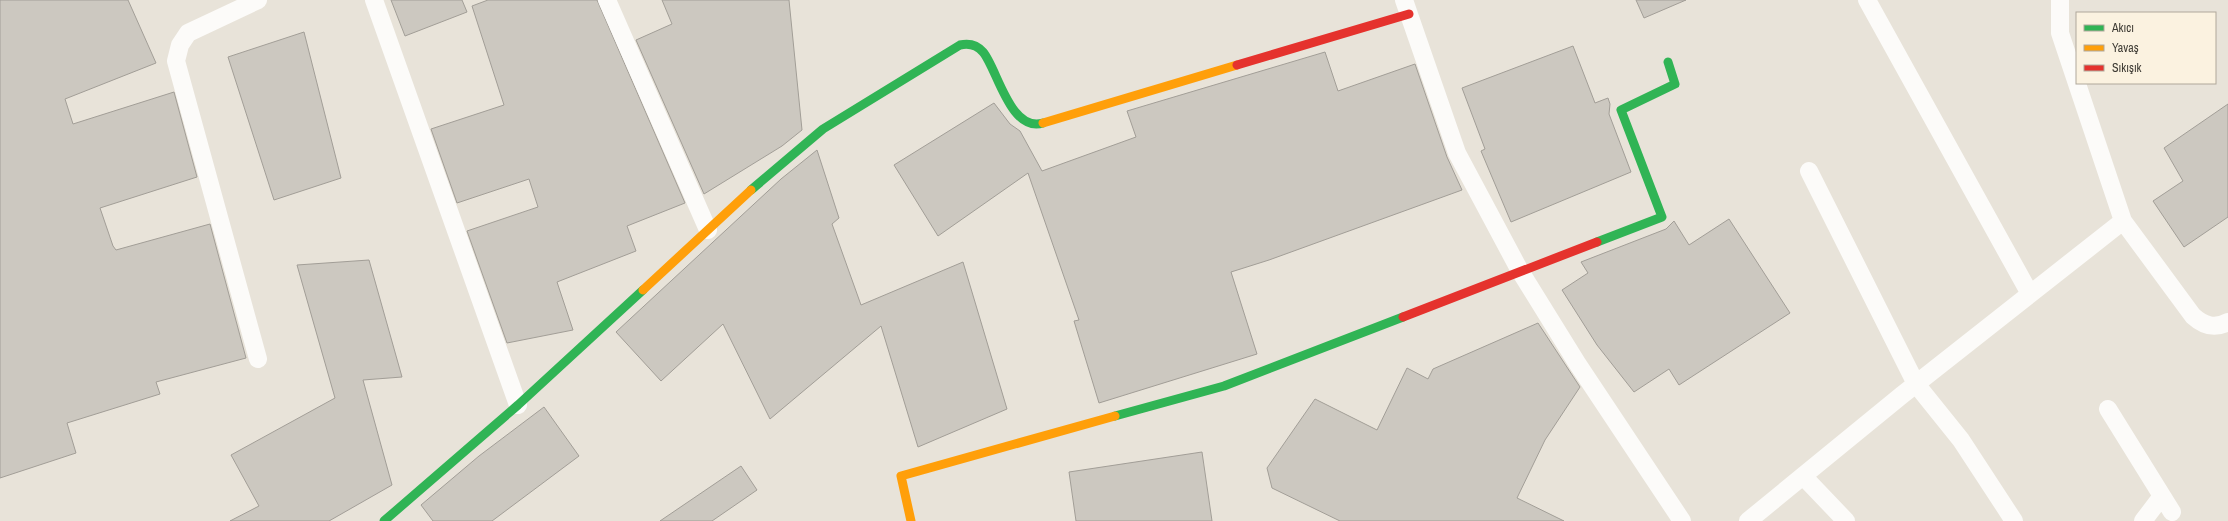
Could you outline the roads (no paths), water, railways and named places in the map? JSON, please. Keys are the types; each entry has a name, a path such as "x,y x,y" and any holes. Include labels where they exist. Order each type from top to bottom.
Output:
{"street":[{"path":"258,0 188,33 180,45 176,61 258,359"},
{"path":"374,0 518,405"},
{"path":"606,0 708,230"},
{"path":"1867,0 2030,294"},
{"path":"2060,0 2060,33 2076,81"},
{"path":"384,521 518,405 773,170 823,129 874,96 962,44 977,46 984,53 1014,112 1022,120 1039,124 1406,7 1457,153 1520,271 1577,363 1682,521"},
{"path":"911,521 901,476 1224,386 1662,217 1621,110 1675,84 1668,62"},
{"path":"2077,84 2123,221 2194,316 2204,324 2210,326 2223,325 2228,322"},
{"path":"1809,171 1916,384 1961,440 2014,521"},
{"path":"1748,521 1916,384 2123,221"},
{"path":"2108,409 2172,512"},
{"path":"1803,476 1846,521"},
{"path":"2143,521 2162,496"}]}
